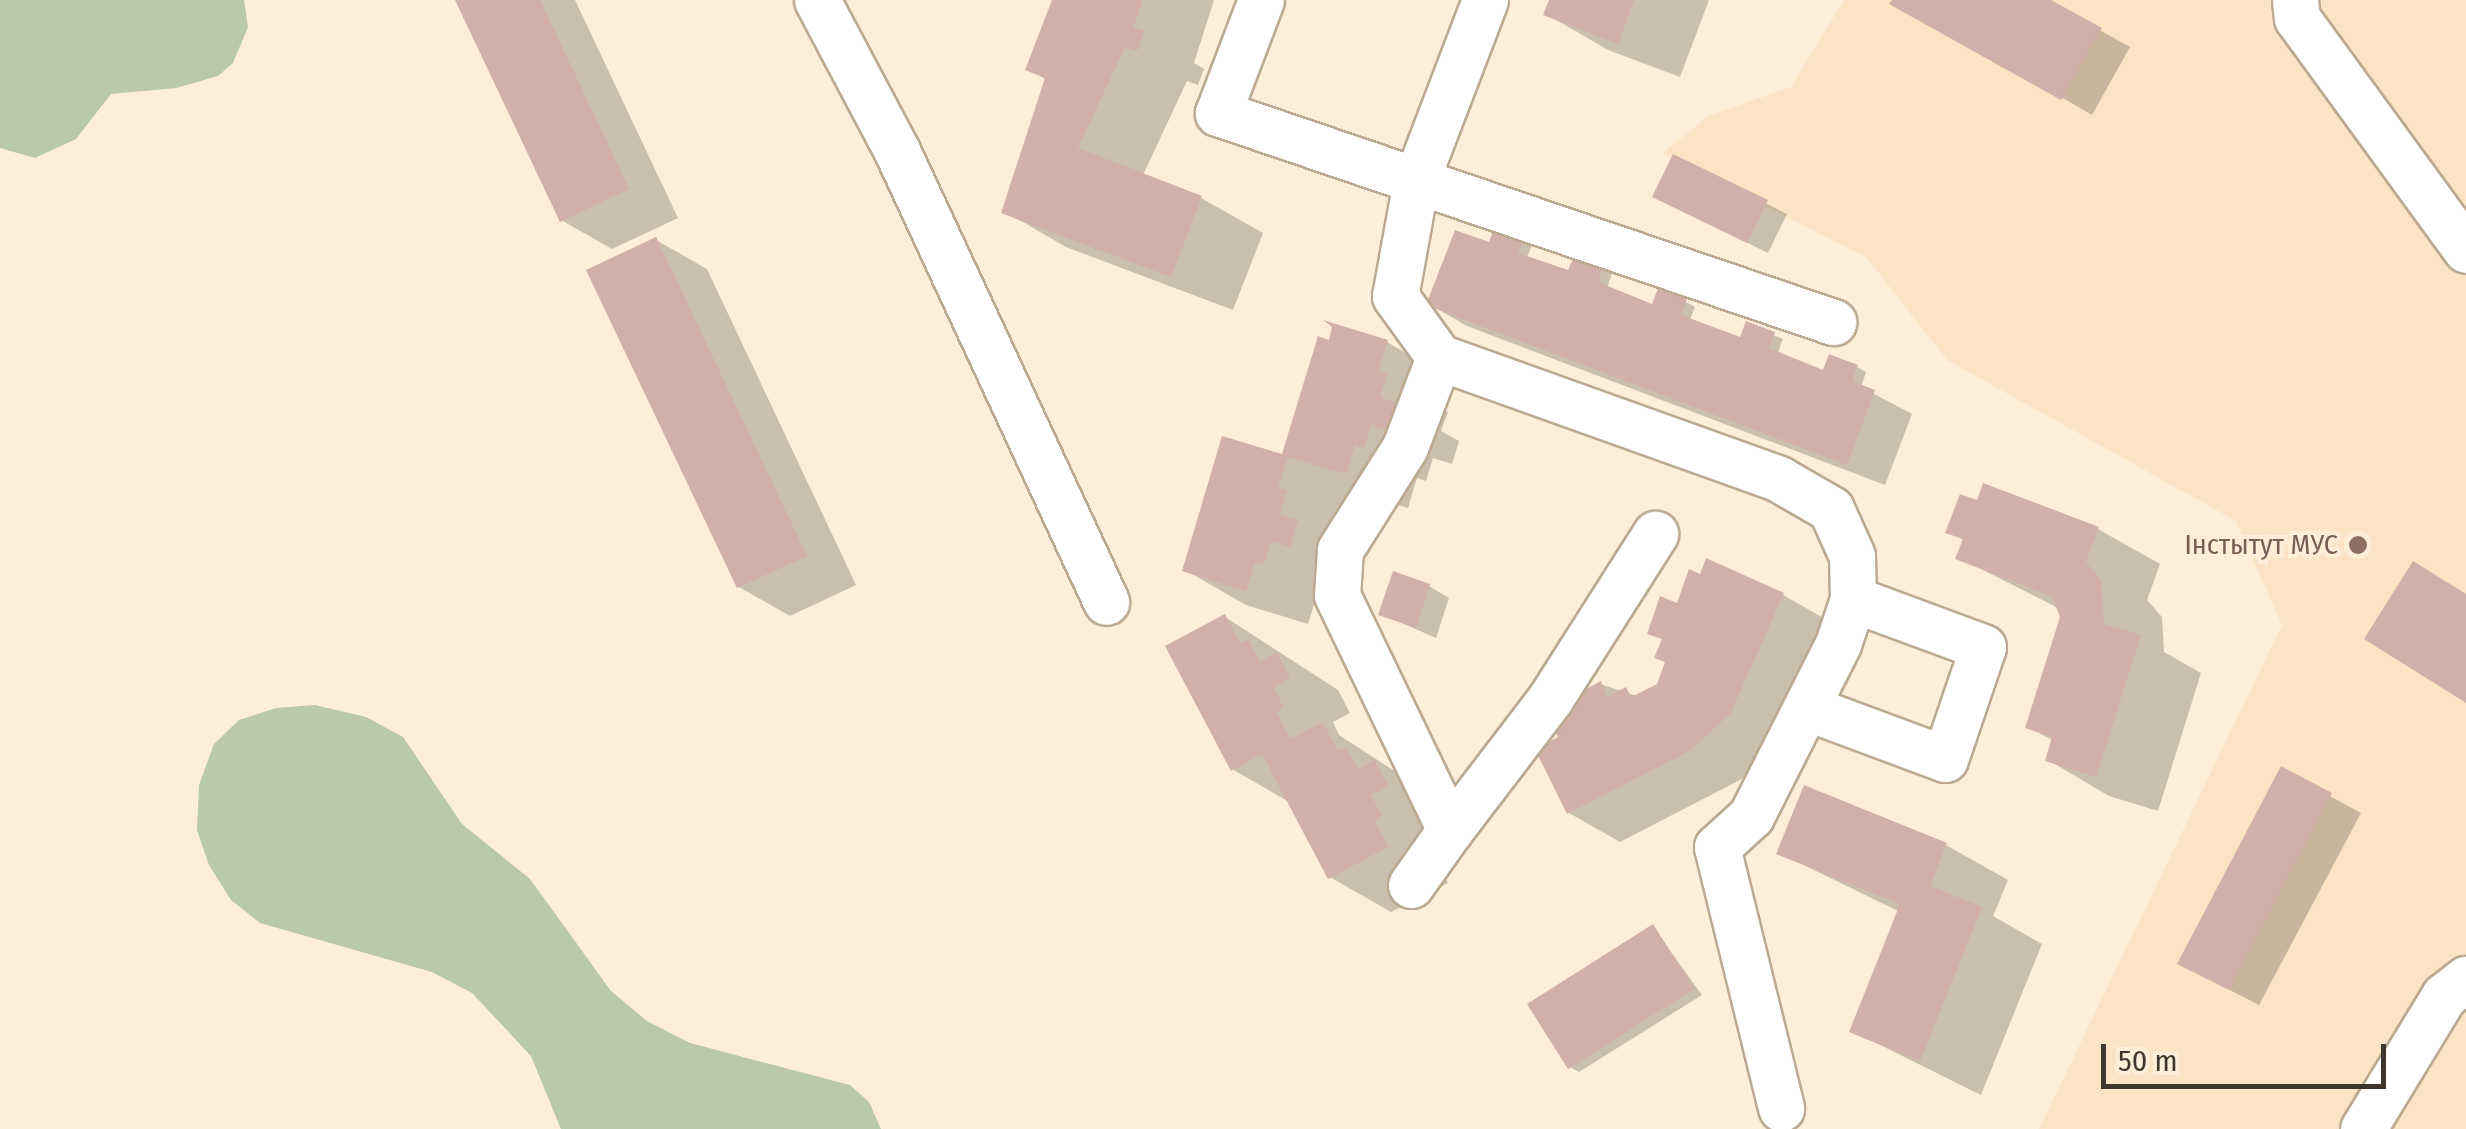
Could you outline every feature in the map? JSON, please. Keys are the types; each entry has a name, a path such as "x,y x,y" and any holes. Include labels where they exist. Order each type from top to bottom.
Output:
{"street":[{"path":"817,0 897,151 1106,602"},
{"path":"1260,0 1218,113 1834,322"},
{"path":"1485,0 1416,181 1395,296 1439,358 1718,455 1831,509 1852,556 1853,599 1808,708 1751,816 1717,846 1781,1108"},
{"path":"2295,0 2297,18 2466,250"},
{"path":"1439,358 1405,448 1340,550 1337,595 1450,830"},
{"path":"1411,885 1550,699 1655,534"},
{"path":"1808,708 1945,758 1983,647 1853,599"},
{"path":"2363,1129 2444,996 2466,979"}],"shaded area":[{"name":"Інстытут МУС","path":"1844,0 2466,0 2466,1129 2039,1129 2282,625 2236,521 1947,360 1866,257 1662,154 1708,116 1791,87"}],"green space":[{"path":"0,0 244,0 248,27 233,63 218,76 176,88 111,94 76,139 35,158 0,148"},
{"path":"315,705 366,717 403,737 462,824 530,879 611,991 647,1021 690,1043 850,1085 869,1102 881,1129 561,1129 531,1056 472,993 432,972 260,923 231,900 209,865 197,830 199,785 214,744 239,720 276,708"}],"building":[{"path":"455,0 540,0 629,189 560,222"},
{"path":"1052,0 1143,0 1133,27 1144,31 1137,51 1125,47 1078,148 1202,196 1171,277 1001,213 1045,78 1025,70"},
{"path":"1549,0 1634,0 1618,44 1543,15"},
{"path":"1892,0 2051,0 2102,28 2061,100 1889,4"},
{"path":"1673,154 1768,200 1747,243 1652,197"},
{"path":"1495,226 1524,237 1518,253 1568,270 1575,254 1604,266 1598,282 1652,304 1658,288 1687,299 1681,315 1740,337 1746,321 1775,332 1769,348 1823,370 1829,354 1858,365 1852,381 1875,390 1847,465 1426,305 1455,230 1489,242"},
{"path":"656,237 807,556 737,588 586,270"},
{"path":"1323,320 1388,340 1378,371 1387,374 1380,397 1398,403 1390,431 1371,425 1364,448 1355,445 1346,474 1288,457 1278,488 1287,490 1280,514 1298,520 1290,547 1271,541 1264,564 1255,562 1246,591 1182,571 1222,436 1282,454 1318,336 1329,340 1332,327"},
{"path":"1983,483 2099,527 2086,562 2101,580 2104,624 2141,635 2096,777 2045,761 2052,737 2025,728 2060,617 2052,596 1955,559 1963,539 1945,533 1960,494 1977,500"},
{"path":"1706,558 1784,593 1730,714 1689,751 1567,814 1535,749 1558,737 1552,727 1569,718 1562,702 1601,681 1607,697 1626,687 1631,697 1657,684 1665,662 1654,658 1662,639 1647,634 1660,596 1677,603 1689,569 1700,574"},
{"path":"2413,561 2466,594 2466,703 2364,639"},
{"path":"1393,571 1430,584 1416,628 1378,615"},
{"path":"1225,614 1240,644 1249,640 1260,662 1277,652 1290,678 1273,687 1284,708 1276,712 1290,739 1323,722 1338,751 1346,747 1358,769 1375,760 1388,785 1371,795 1382,816 1374,820 1388,847 1328,879 1262,754 1231,771 1165,646"},
{"path":"2281,766 2332,793 2229,990 2177,964"},
{"path":"1804,785 1947,843 1930,886 1982,907 1920,1061 1849,1032 1900,904 1776,854"},
{"path":"1653,924 1694,989 1568,1069 1527,1004"}],"place":[{"name":"Інстытут МУС","path":"2358,545"}]}
